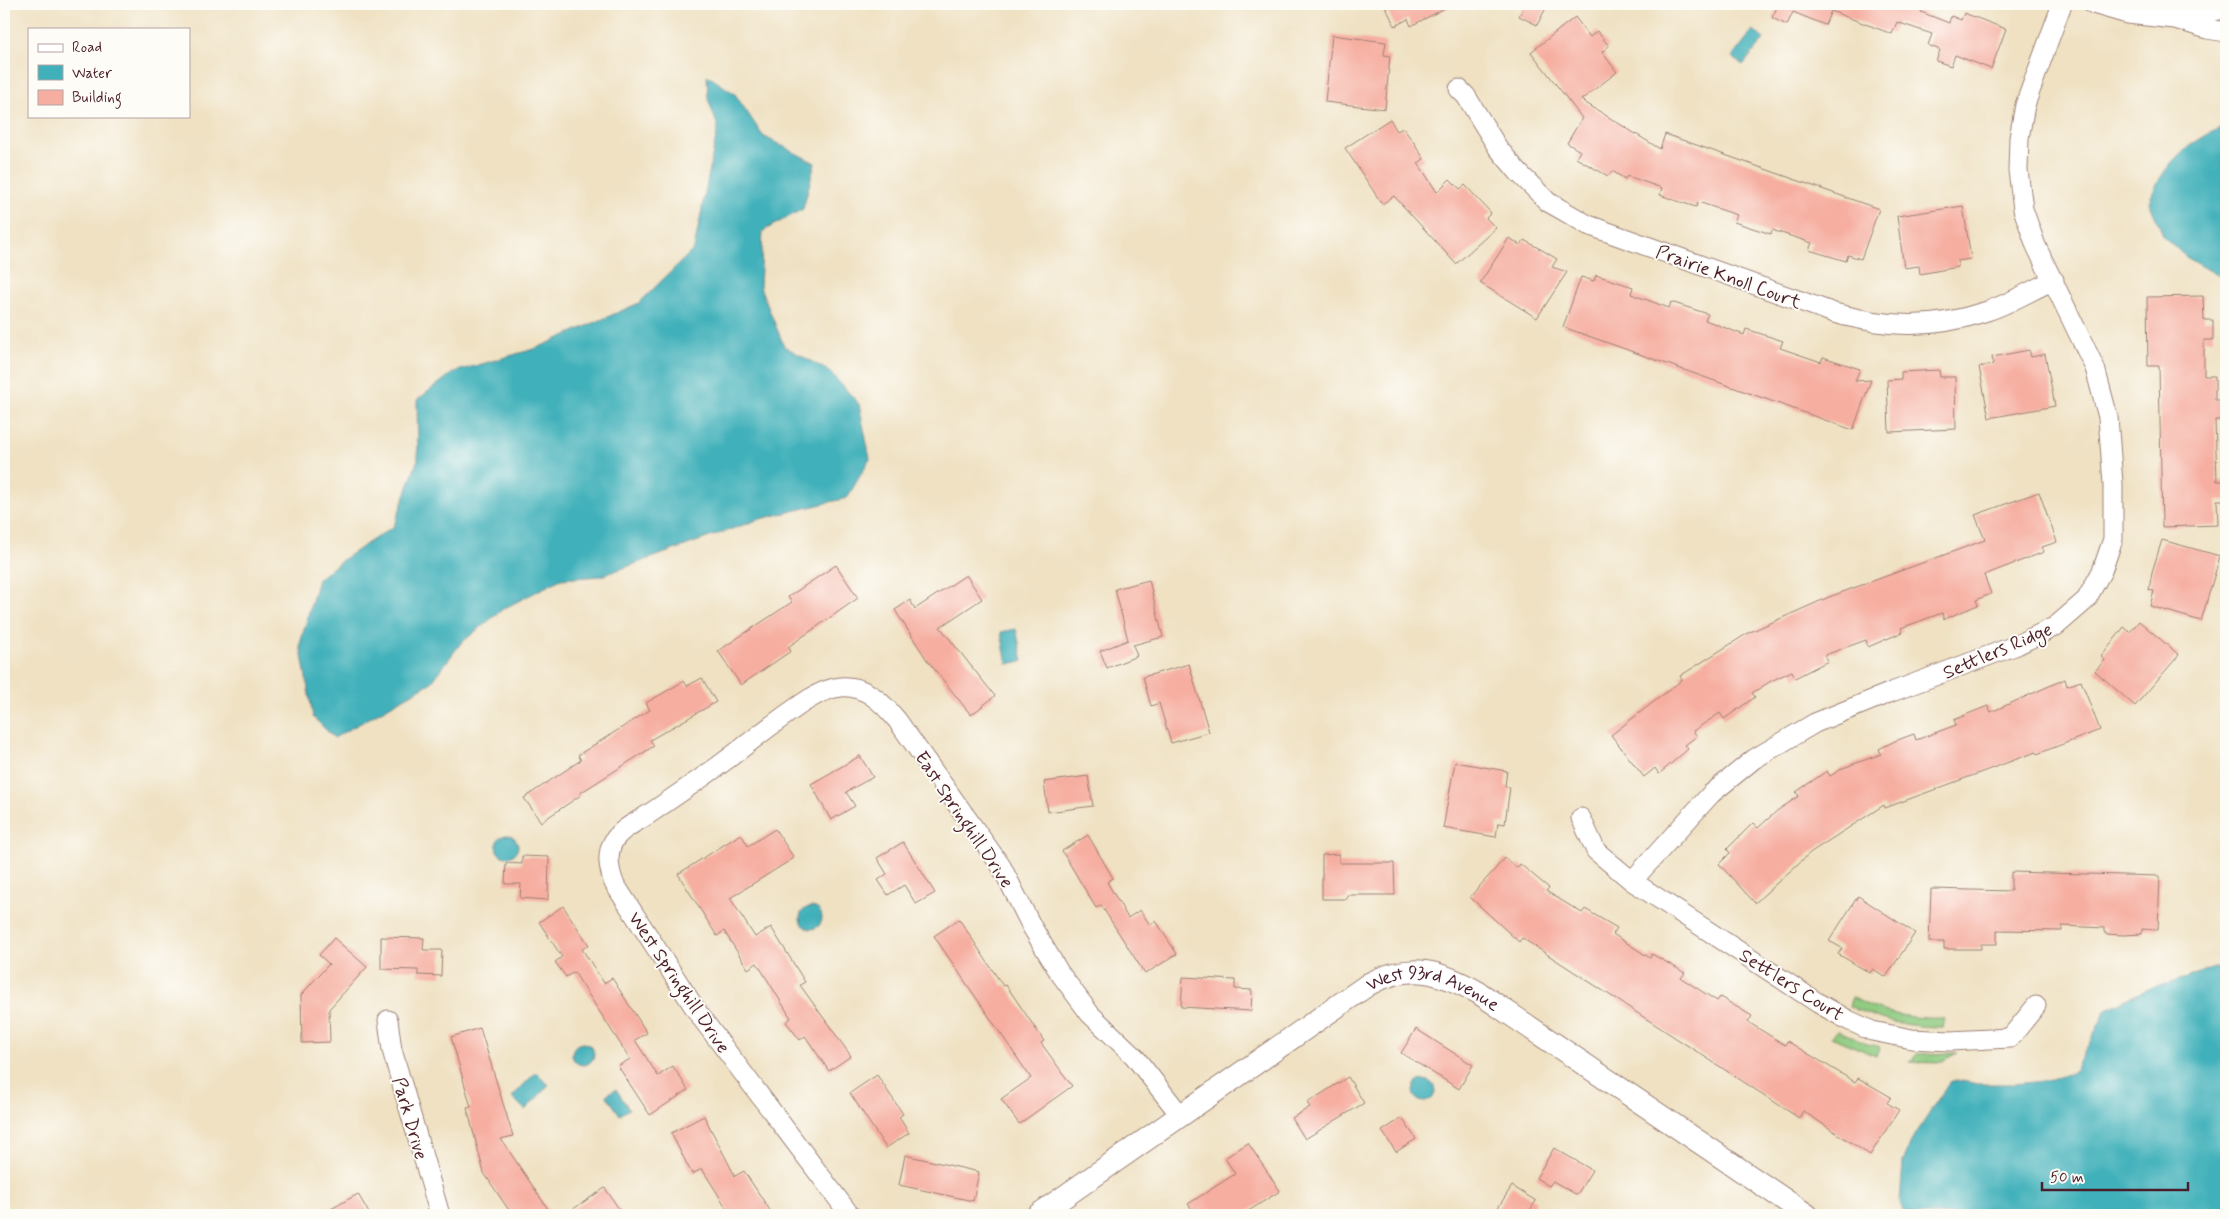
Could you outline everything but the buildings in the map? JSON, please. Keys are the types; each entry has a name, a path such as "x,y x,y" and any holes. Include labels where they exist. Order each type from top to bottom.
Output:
{"street":[{"name":"Settlers Ridge","path":"1632,881 1712,794 1766,751 1815,723 1889,693 2017,646 2056,626 2086,600 2102,571 2113,539 2113,484 2108,417 2095,368 2036,246 2023,209 2017,154 2025,105 2062,4"},
{"path":"2092,4 2127,14 2175,19 2207,29 2226,32"},
{"path":"2175,19 2226,10"},
{"name":"Prairie Knoll Court","path":"1459,89 1466,96 1498,148 1548,202 1588,225 1834,313 1868,322 1895,325 1939,323 1985,312 2054,280"},
{"name":"East Springhill Drive","path":"715,768 786,715 831,688 849,687 866,692 877,698 897,720 1001,866 1032,927 1059,972 1090,1014 1134,1056 1181,1116"},
{"name":"West Springhill Drive","path":"715,768 617,836 610,853 610,872 614,882 700,1016 850,1215"},
{"name":"Settlers Court","path":"1581,818 1596,851 1632,881 1818,1003 1872,1031 1912,1039 1950,1041 2010,1038 2036,1006"},
{"name":"West 93rd Avenue","path":"1038,1215 1369,984 1387,974 1418,970 1450,978 1479,993 1807,1215"},
{"name":"Park Drive","path":"388,1020 392,1050 440,1215"}],"green space":[{"path":"1852,997 1874,1008 1896,1014 1920,1018 1944,1018 1942,1027 1917,1026 1871,1016 1849,1006"},
{"path":"1838,1030 1864,1043 1880,1047 1876,1056 1831,1037"},
{"path":"1957,1053 1938,1063 1910,1062 1917,1054"}],"water":[{"path":"1753,30 1764,39 1743,65 1732,57"},
{"path":"707,75 735,94 763,136 815,163 803,209 763,231 760,287 784,346 830,372 859,404 870,459 847,498 760,519 601,576 561,579 503,609 460,644 432,682 334,738 313,717 300,644 318,579 345,558 394,526 418,459 417,400 454,372 537,348 639,303 694,249 718,127 708,99"},
{"path":"2226,125 2226,280 2186,257 2164,237 2149,202 2162,175 2179,155 2200,139"},
{"path":"1016,629 1023,661 1007,664 1001,632"},
{"path":"507,835 515,838 518,846 515,854 507,857 499,854 496,846 499,838"},
{"path":"811,907 821,914 822,918 815,928 811,929 801,922 800,918 807,908"},
{"path":"2214,967 2226,968 2226,1215 1913,1215 1903,1211 1900,1203 1903,1162 1912,1140 1949,1083 1956,1080 1978,1084 2015,1084 2052,1080 2075,1070 2107,1009 2145,990 2187,978"},
{"path":"583,1043 591,1046 594,1054 591,1062 583,1065 575,1062 572,1054 575,1046"},
{"path":"536,1072 549,1085 525,1110 512,1097"},
{"path":"1424,1080 1432,1083 1435,1091 1432,1099 1424,1102 1416,1099 1413,1091 1416,1083"},
{"path":"616,1089 629,1109 620,1115 606,1095"}]}
